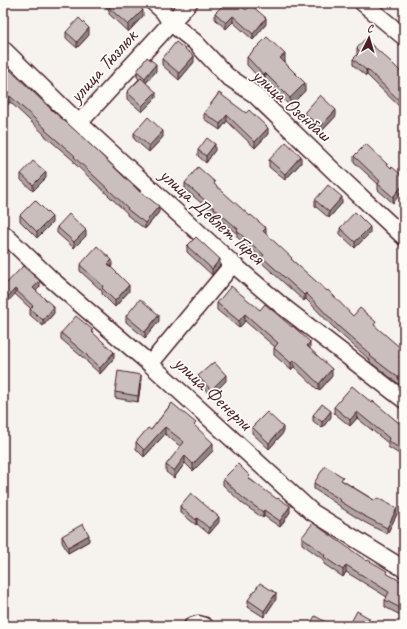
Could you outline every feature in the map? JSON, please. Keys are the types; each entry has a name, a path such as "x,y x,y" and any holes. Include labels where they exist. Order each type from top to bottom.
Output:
{"street":[{"name":"улица Озенбаш","path":"154,3 163,11 170,23 195,42 227,76 254,94 404,237"},
{"name":"улица Тюзлюк","path":"80,123 189,3"},
{"path":"363,3 404,37"},
{"name":"улица Девлет Гирея","path":"3,49 80,123 233,264 281,305 404,400"},
{"name":"улица Фенерли","path":"3,234 52,280 150,364 312,512 404,569"},
{"path":"150,364 233,264"}],"building":[{"path":"108,3 136,3 143,10 128,25 109,8 111,6"},
{"path":"225,3 238,3 246,10 251,5 266,18 253,34 233,16 226,23 215,13"},
{"path":"79,18 89,28 77,42 66,32"},
{"path":"267,37 285,54 280,58 305,83 290,98 265,73 264,75 247,57"},
{"path":"365,39 404,75 404,105 367,69 366,70 353,59 360,52 357,48"},
{"path":"176,42 194,56 179,73 162,59"},
{"path":"147,57 156,64 145,78 137,71"},
{"path":"8,68 140,192 159,206 145,223 127,209 128,208 74,157 75,156 45,130 46,129 10,96 5,102 3,100 3,73"},
{"path":"141,78 156,92 142,106 127,92"},
{"path":"219,93 246,113 249,110 268,128 255,142 227,115 220,124 204,113"},
{"path":"320,95 336,110 320,127 304,113"},
{"path":"148,117 163,131 149,146 134,133"},
{"path":"207,138 215,144 206,156 198,150"},
{"path":"286,142 301,156 285,174 269,160"},
{"path":"366,144 391,168 392,167 404,177 404,184 393,197 378,184 380,181 354,156"},
{"path":"33,161 46,172 33,185 21,174"},
{"path":"198,167 215,182 214,184 266,228 263,231 292,258 291,259 327,291 328,290 353,316 360,308 376,322 374,325 404,351 399,357 404,360 404,382 370,356 371,355 338,326 306,293 304,295 262,257 264,255 237,231 238,229 185,183"},
{"path":"328,185 342,197 329,212 315,200"},
{"path":"35,200 52,217 37,232 20,215"},
{"path":"355,212 370,227 355,242 340,228"},
{"path":"69,214 86,230 74,242 57,227"},
{"path":"196,237 220,259 212,269 187,246"},
{"path":"97,246 112,260 108,264 129,285 115,301 102,288 103,286 80,265"},
{"path":"23,266 40,281 33,288 54,307 43,320 30,309 33,306 15,289 3,302 3,287"},
{"path":"231,286 260,310 265,304 292,327 293,326 310,342 307,346 332,369 319,384 294,360 291,363 274,348 278,343 245,314 239,321 217,303"},
{"path":"140,299 159,315 145,332 126,316"},
{"path":"76,316 93,330 91,331 114,352 100,368 61,333"},
{"path":"214,362 226,375 211,390 198,376"},
{"path":"118,371 141,375 138,396 115,392"},
{"path":"352,386 372,403 373,401 399,423 400,421 404,424 404,451 388,441 389,438 357,412 350,420 334,407"},
{"path":"172,403 196,423 194,425 213,443 193,464 185,456 174,471 166,465 184,442 165,427 144,450 136,442 148,428 151,430"},
{"path":"322,404 331,411 322,422 313,415"},
{"path":"267,412 283,427 269,443 252,427"},
{"path":"238,464 250,476 248,478 277,499 278,498 290,506 280,521 264,510 263,512 243,498 223,479"},
{"path":"325,466 343,477 341,480 375,501 377,498 397,508 387,528 364,516 314,483"},
{"path":"191,493 219,517 209,528 197,518 196,520 180,506"},
{"path":"313,523 367,561 368,560 387,571 386,573 404,583 404,610 385,600 389,592 346,565 343,570 324,557 325,555 302,537"},
{"path":"83,524 89,535 68,547 62,536"},
{"path":"260,583 276,593 264,611 248,600"},
{"path":"357,611 369,618 364,626 349,626"},
{"path":"315,616 333,626 309,626"}]}
